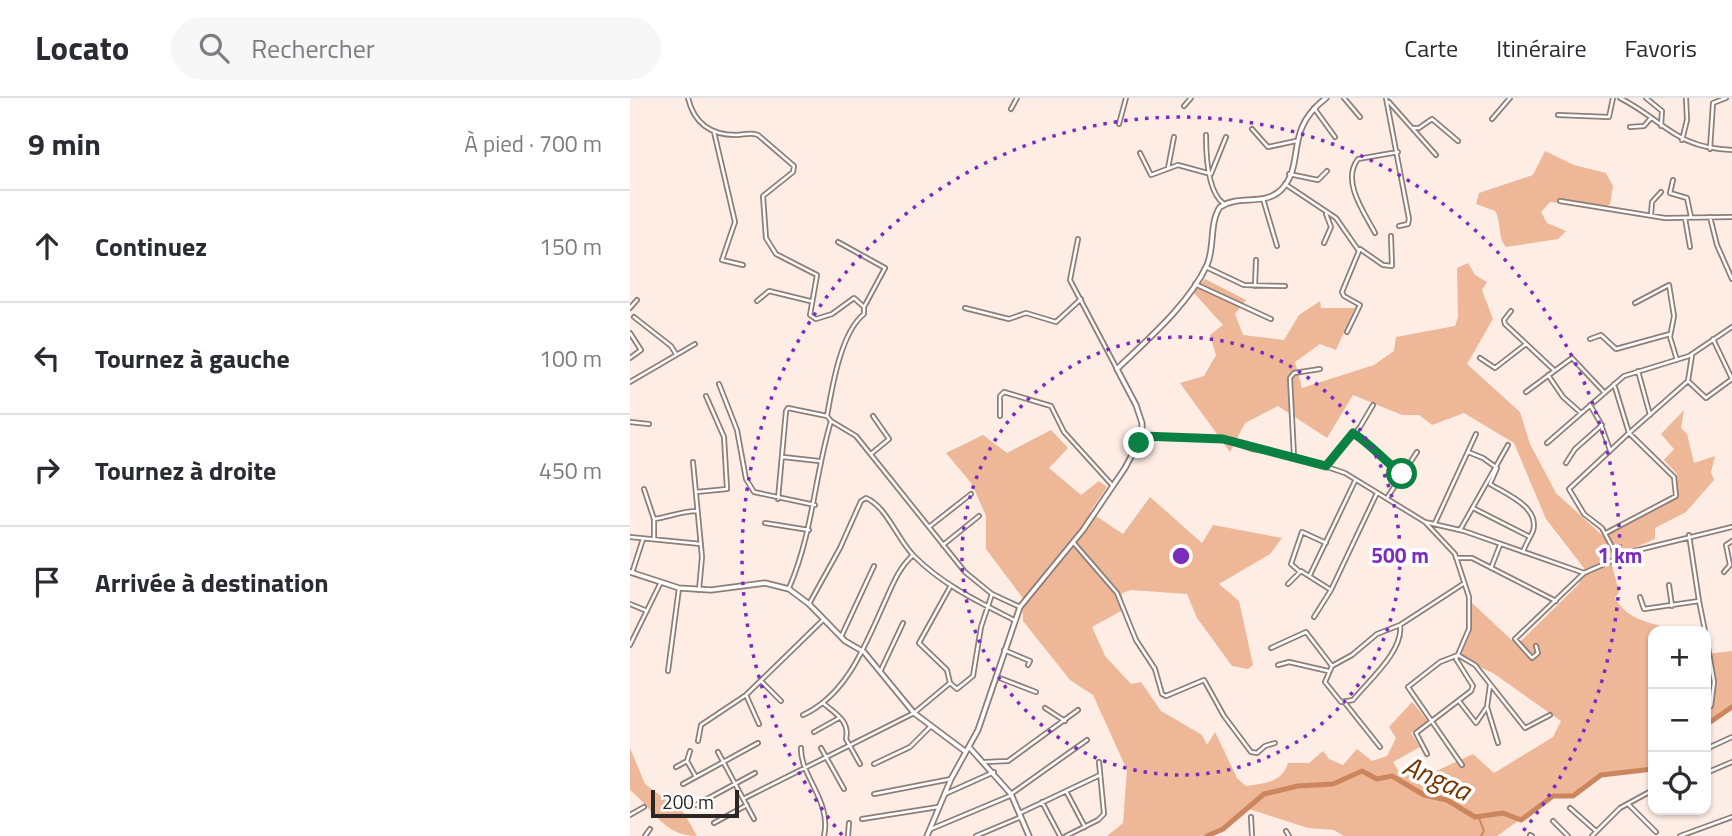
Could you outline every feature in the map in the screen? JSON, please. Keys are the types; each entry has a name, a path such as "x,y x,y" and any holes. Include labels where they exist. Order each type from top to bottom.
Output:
{"street":[{"path":"688,98 698,122 714,131 733,135 758,135 794,166 793,172 763,196 766,238 776,254 817,275 808,311 816,319 832,314 854,298 864,307"},
{"path":"1011,109 1017,98"},
{"path":"1119,124 1126,98"},
{"path":"1184,106 1191,98"},
{"path":"1117,369 1161,324 1206,267 1213,243 1216,212 1224,204 1263,199 1284,184 1289,174 1300,126 1326,98"},
{"path":"1344,98 1360,117"},
{"path":"1492,119 1510,98"},
{"path":"1558,115 1609,117 1613,98"},
{"path":"1620,98 1682,140 1710,149 1732,150"},
{"path":"1646,98 1662,111 1661,126"},
{"path":"1682,140 1687,120 1686,98"},
{"path":"1710,149 1713,103 1726,98"},
{"path":"1387,99 1436,155"},
{"path":"1387,99 1409,222 1399,226"},
{"path":"1314,108 1335,137"},
{"path":"1630,127 1644,126 1651,118"},
{"path":"1413,128 1419,128 1432,119 1458,141"},
{"path":"1252,129 1268,147 1296,141"},
{"path":"714,131 734,222 722,261 743,265"},
{"path":"1206,135 1210,174 1217,196 1224,204"},
{"path":"1168,168 1174,137"},
{"path":"1210,174 1226,137"},
{"path":"1375,233 1354,192 1354,164 1358,159 1398,152"},
{"path":"1140,153 1152,175 1168,168 1189,166 1210,174"},
{"path":"1289,174 1318,180 1327,171"},
{"path":"1672,180 1669,191 1686,198 1691,217"},
{"path":"1284,184 1336,218 1357,247 1383,265 1392,266 1391,236"},
{"path":"1651,215 1653,202 1661,192"},
{"path":"1263,199 1277,246"},
{"path":"1560,201 1651,215 1685,218 1732,217"},
{"path":"1324,212 1331,227 1324,243"},
{"path":"1710,216 1717,245 1732,279"},
{"path":"1685,218 1690,247"},
{"path":"927,836 951,779 978,730 1020,607 1073,542 1113,486 1142,436 1142,423 1136,405 1069,277 1078,239"},
{"path":"827,416 849,331 864,314 864,307 885,268 838,242"},
{"path":"1347,332 1360,306 1342,292 1359,254 1357,247"},
{"path":"1255,286 1256,260"},
{"path":"1206,267 1237,283 1285,286"},
{"path":"1195,284 1270,319"},
{"path":"1635,303 1669,285 1674,316 1670,334 1676,360"},
{"path":"757,301 769,291 810,301"},
{"path":"965,308 1009,319 1026,313 1056,322 1081,299"},
{"path":"630,308 637,300"},
{"path":"1511,311 1504,322 1555,370"},
{"path":"635,317 671,346 676,354"},
{"path":"1547,443 1614,384 1638,371 1692,355 1732,327"},
{"path":"630,333 641,350 630,358"},
{"path":"1590,339 1601,335 1616,349 1670,334"},
{"path":"1688,381 1706,398 1732,379 1713,339"},
{"path":"630,382 695,344"},
{"path":"1480,358 1495,368 1526,344"},
{"path":"1618,558 1606,533 1577,504 1569,489 1688,381 1692,355"},
{"path":"1526,392 1569,358 1574,359 1605,392"},
{"path":"1294,456 1290,377 1294,373 1320,369"},
{"path":"1638,371 1650,415"},
{"path":"1548,375 1563,397 1581,413"},
{"path":"719,384 737,430 746,480 754,492 815,505"},
{"path":"1606,533 1676,496 1677,484 1674,477 1629,433 1614,384"},
{"path":"1000,416 1000,396 1004,392 1051,406 1064,432 1113,486"},
{"path":"696,492 727,489 724,437 706,396"},
{"path":"1326,466 1373,405"},
{"path":"1590,405 1602,425 1611,451"},
{"path":"778,499 786,411 788,408 827,416 831,421 853,432 965,572 992,594 1020,607"},
{"path":"871,454 889,439 873,416"},
{"path":"789,589 809,530 815,505 819,461 831,421"},
{"path":"630,422 649,424"},
{"path":"1566,463 1575,449 1602,425"},
{"path":"1353,433 1372,445 1379,456 1402,474"},
{"path":"1435,523 1476,434"},
{"path":"1142,436 1223,439 1252,449 1294,456 1326,466 1387,498 1425,522 1441,536 1456,558 1471,610 1469,629 1456,661 1473,686 1459,701 1415,734 1427,754"},
{"path":"1460,530 1508,445"},
{"path":"1387,498 1417,452"},
{"path":"1468,452 1497,468 1490,484 1523,503 1532,516 1534,524 1523,552"},
{"path":"783,457 819,461"},
{"path":"694,461 701,544 699,590"},
{"path":"1310,575 1355,481"},
{"path":"644,489 654,519 654,539"},
{"path":"1314,617 1331,590 1377,493"},
{"path":"929,527 971,494"},
{"path":"809,604 863,499 868,498 876,503 913,555 950,587 1014,620"},
{"path":"1474,508 1530,537"},
{"path":"654,519 697,511"},
{"path":"943,544 979,516"},
{"path":"1425,522 1460,530 1584,573"},
{"path":"765,523 809,530"},
{"path":"1536,646 1538,653 1532,658 1515,639 1584,573 1618,558 1689,535 1732,527"},
{"path":"1326,543 1303,532 1291,564 1331,590"},
{"path":"1689,535 1704,626"},
{"path":"630,537 701,544"},
{"path":"643,538 631,572 679,588 699,590 765,583 789,589 809,604 841,637 864,652 914,713 985,762 1012,795 1030,836"},
{"path":"1724,572 1730,565 1726,545 1732,541"},
{"path":"1073,542 1101,571 1120,599 1136,640 1155,669 1162,694 1166,696 1203,680 1224,716 1251,752 1256,753 1275,743"},
{"path":"1491,569 1500,545"},
{"path":"803,715 823,703 864,652 900,570 913,555"},
{"path":"1456,558 1472,558 1556,601"},
{"path":"841,637 874,566"},
{"path":"1288,584 1299,571"},
{"path":"630,645 661,582"},
{"path":"1380,747 1327,686 1325,679 1328,671 1332,666 1352,656 1377,635 1399,625 1464,584"},
{"path":"1669,584 1672,606"},
{"path":"950,587 919,643 947,670 950,683 959,688 973,676 981,627 992,594"},
{"path":"668,671 679,588"},
{"path":"1640,597 1644,609 1699,601"},
{"path":"630,604 648,611"},
{"path":"698,741 701,725 746,695 823,620"},
{"path":"880,672 903,623"},
{"path":"1345,704 1353,700 1399,640 1399,625"},
{"path":"630,631 636,633"},
{"path":"1271,648 1306,632 1311,635 1332,666"},
{"path":"1004,650 1025,656 1030,661 1028,665"},
{"path":"1462,765 1408,687 1440,662 1458,655 1471,661 1525,727 1550,715"},
{"path":"1278,665 1289,662 1328,671"},
{"path":"1711,666 1714,682 1711,706"},
{"path":"997,677 1036,692"},
{"path":"761,681 781,701"},
{"path":"745,798 914,713 950,683"},
{"path":"1490,685 1487,706 1498,743"},
{"path":"746,695 759,724"},
{"path":"1459,701 1475,723 1487,706"},
{"path":"823,703 848,727 846,736 860,764"},
{"path":"1045,708 1065,721"},
{"path":"985,762 1008,761 1078,710"},
{"path":"814,732 839,718"},
{"path":"874,764 900,754 931,726"},
{"path":"1711,747 1732,737"},
{"path":"929,830 1012,795 1087,740"},
{"path":"683,785 758,743"},
{"path":"802,748 806,768 820,796 824,836"},
{"path":"821,748 844,789"},
{"path":"676,767 687,761 690,751"},
{"path":"718,752 754,819"},
{"path":"687,761 696,777"},
{"path":"1066,836 1104,814 1099,762"},
{"path":"1711,771 1732,762"},
{"path":"944,794 993,772"},
{"path":"696,805 755,773"},
{"path":"976,836 1100,775"},
{"path":"874,794 951,779"},
{"path":"1067,791 1084,827"},
{"path":"1570,808 1595,834 1629,804 1648,793"},
{"path":"1042,802 1060,836"},
{"path":"1629,804 1656,832"},
{"path":"714,823 747,805"},
{"path":"630,815 644,807"},
{"path":"862,819 938,807"},
{"path":"1251,817 1252,836"},
{"path":"1682,835 1732,817"},
{"path":"1553,821 1568,836"},
{"path":"848,836 849,823"},
{"path":"646,836 650,828"},
{"path":"1286,831 1289,836"}],"shaded area":[{"path":"1545,151 1574,165 1606,173 1613,186 1610,204 1605,207 1550,202 1541,212 1547,223 1566,231 1558,239 1506,247 1501,238 1495,211 1476,204 1479,193 1533,175"},
{"path":"1468,263 1475,275 1487,282 1482,290 1493,319 1467,364 1520,412 1530,444 1556,493 1603,536 1673,496 1677,474 1664,460 1674,449 1661,434 1684,410 1681,428 1687,434 1694,463 1715,456 1711,472 1714,480 1686,512 1655,528 1655,539 1610,558 1619,592 1615,598 1621,606 1635,617 1662,626 1648,626 1648,770 1601,775 1573,796 1553,796 1497,836 1344,836 1334,830 1308,828 1246,808 1223,829 1207,836 1107,836 1123,823 1127,770 1093,695 1070,680 1023,621 1022,597 986,549 986,516 972,484 946,453 983,435 1007,453 1051,430 1068,448 1049,468 1081,495 1099,481 1107,487 1090,512 1123,534 1150,497 1202,543 1213,525 1282,538 1270,554 1219,584 1239,601 1253,665 1248,669 1232,666 1197,618 1187,594 1131,590 1122,593 1123,610 1092,627 1105,656 1131,684 1141,682 1161,711 1202,735 1207,745 1215,732 1237,778 1246,786 1272,781 1281,775 1288,763 1309,763 1323,751 1329,759 1343,765 1357,749 1372,761 1387,756 1396,738 1389,727 1412,702 1428,721 1411,733 1420,747 1393,762 1398,770 1419,779 1473,754 1494,773 1553,737 1561,721 1493,673 1460,658 1471,632 1471,602 1517,645 1579,584 1584,568 1546,519 1514,443 1464,413 1432,425 1419,415 1402,415 1353,395 1327,438 1278,406 1245,423 1230,452 1180,383 1204,376 1216,355 1210,335 1223,325 1193,292 1205,279 1246,300 1235,314 1243,335 1284,340 1299,315 1320,301 1321,308 1355,308 1336,350 1320,344 1295,362 1302,388 1374,365 1394,351 1396,337 1455,326 1458,317 1457,268"},
{"path":"1732,651 1732,707 1711,722 1711,689 1711,653"},
{"path":"630,748 645,784 684,813 697,836 686,835 667,826 630,790"}],"waterway":[{"name":"Angaa","path":"1711,722 1732,707"},
{"name":"Angaa","path":"1207,836 1223,829 1264,794 1298,786 1333,784 1362,771 1377,779 1392,776 1424,795 1447,800 1475,817 1503,813 1521,820 1553,796 1573,796 1601,775 1648,770"},
{"path":"1479,818 1484,831 1481,836"}],"route":[{"path":"1139,443 1142,436 1223,439 1252,449 1294,456 1326,466 1329,458 1353,433 1372,445 1379,456 1402,474"}]}
